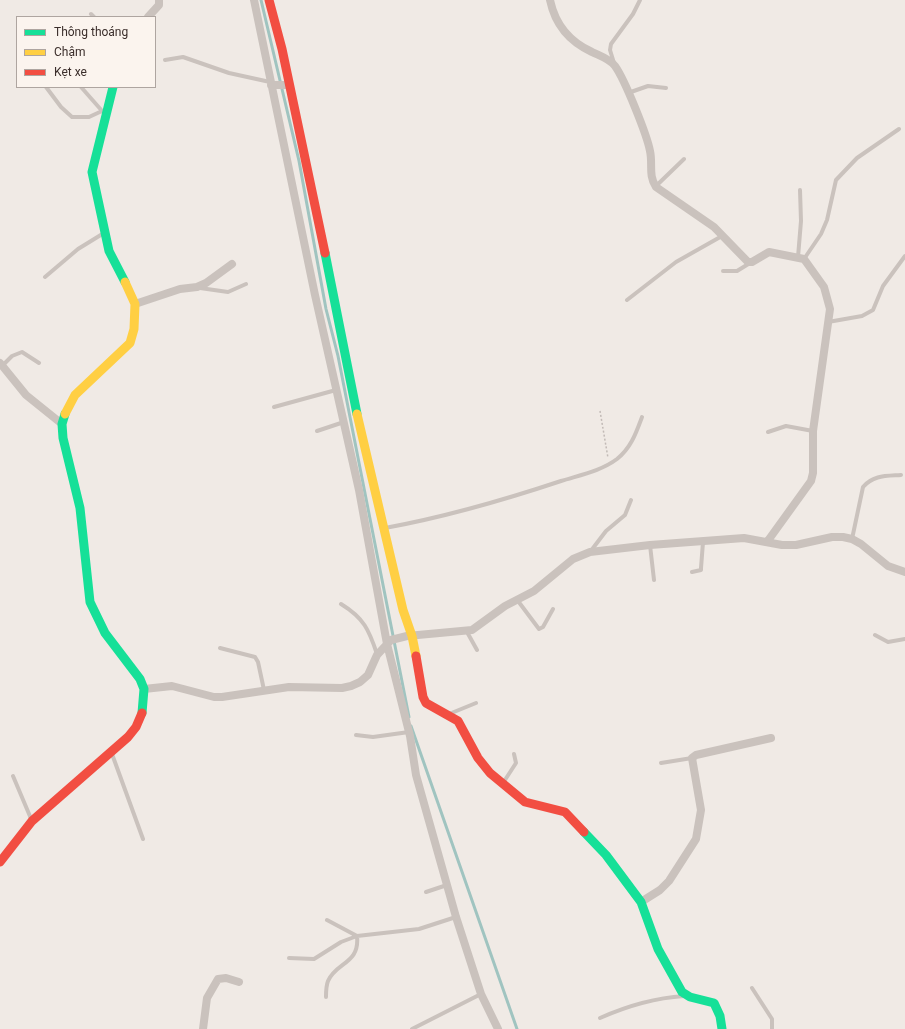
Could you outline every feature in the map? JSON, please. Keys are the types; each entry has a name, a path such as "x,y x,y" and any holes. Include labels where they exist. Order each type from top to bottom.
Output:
{"street":[{"path":"149,16 159,5 159,0"},
{"path":"254,0 270,84 344,422 383,614 412,744 416,775 456,917 481,994 498,1029"},
{"path":"269,0 289,85 349,379 385,528 423,697 430,706 448,714 458,721 483,766 502,784 525,802 565,812 606,855 641,902 660,955 682,992 690,996 715,1003 719,1008 722,1029"},
{"path":"550,0 552,11 560,26 571,40 581,47 609,60 614,65 628,93 650,150 651,177 656,187 714,227 744,260 752,262 769,252 801,258 824,287 829,298 830,309 813,431 813,473 811,482 767,542"},
{"path":"270,84 289,85"},
{"path":"0,862 32,821 128,736 142,715 144,688 140,679 98,623 90,602 80,508 63,438 62,424 66,409 75,395 130,343 134,329 135,304 130,291 109,251 92,172 104,113 113,88"},
{"path":"135,304 180,289 197,287 206,283 232,264"},
{"path":"1,364 26,395 62,424"},
{"path":"144,688 172,686 214,697 297,686 342,688 351,686 360,682 368,675 377,655 389,642 410,636 467,632 478,627 505,606 518,601 534,591 573,559 590,552 650,544 703,542 744,538 789,546 832,537 852,539 888,566 905,572"},
{"path":"641,902 660,890 669,881 696,839 701,810 692,758 696,755 771,738"},
{"path":"203,1029 208,998 218,979 226,978 239,982"}],"lane":[{"path":"614,65 610,50 611,44 633,14 640,0"},
{"path":"165,60 183,57 229,73 270,84"},
{"path":"628,93 648,86 666,88"},
{"path":"47,88 61,107 72,117 89,117 104,113 82,88"},
{"path":"801,258 822,234 827,220 836,180 857,158 899,129"},
{"path":"656,187 684,159"},
{"path":"800,190 801,258"},
{"path":"45,277 78,249 105,232"},
{"path":"627,300 676,262 722,236"},
{"path":"828,322 862,316 873,310 883,286 905,256"},
{"path":"723,271 737,271 752,262"},
{"path":"197,287 228,292 246,284"},
{"path":"1,364 12,356 22,352 39,363"},
{"path":"274,407 336,390"},
{"path":"385,528 426,521 541,488 608,464 628,449 642,417"},
{"path":"317,430 344,422"},
{"path":"768,432 786,426 813,431"},
{"path":"852,539 863,487 868,481 876,477 901,475"},
{"path":"590,552 606,531 625,515 630,500"},
{"path":"692,572 701,570 703,542"},
{"path":"650,544 654,580"},
{"path":"518,601 539,629 543,627 553,609"},
{"path":"340,604 354,612 365,624 377,655"},
{"path":"467,632 477,650"},
{"path":"875,636 888,642 905,639"},
{"path":"220,648 254,658 258,662 264,690"},
{"path":"448,714 476,703"},
{"path":"356,735 373,737 409,734"},
{"path":"111,752 143,839"},
{"path":"502,784 516,763 514,754"},
{"path":"661,763 692,758"},
{"path":"13,776 32,821"},
{"path":"426,892 447,885"},
{"path":"289,958 314,959 341,942 357,936 419,929 456,917"},
{"path":"327,920 357,936"},
{"path":"326,997 328,982 356,951 357,936"},
{"path":"752,988 772,1019 772,1029"},
{"path":"412,1029 481,994"},
{"path":"600,1018 627,1006 659,998 690,996"}],"path":[{"path":"600,410 608,464"}],"waterway":[{"path":"261,0 299,161 326,309 338,356 409,717"},
{"path":"411,726 517,1029"}],"traffic: fast":[{"path":"113,88 92,172 109,251 125,282"},
{"path":"325,253 357,414"},
{"path":"65,414 62,424 63,438 80,508 90,602 105,633 140,679 144,689 142,713"},
{"path":"584,832 606,855 641,902 658,949 682,992 690,997 714,1003 720,1016 722,1029"}],"traffic: slow":[{"path":"65,414 75,395 130,343 134,329 135,304 125,282"},
{"path":"357,414 403,610 412,636 416,656"}],"traffic: jam":[{"path":"269,0 282,49 325,253"},
{"path":"416,656 423,697 426,703 458,721 478,758 490,773 525,802 565,812 584,832"},
{"path":"0,862 32,821 128,737 136,727 142,713"}]}
